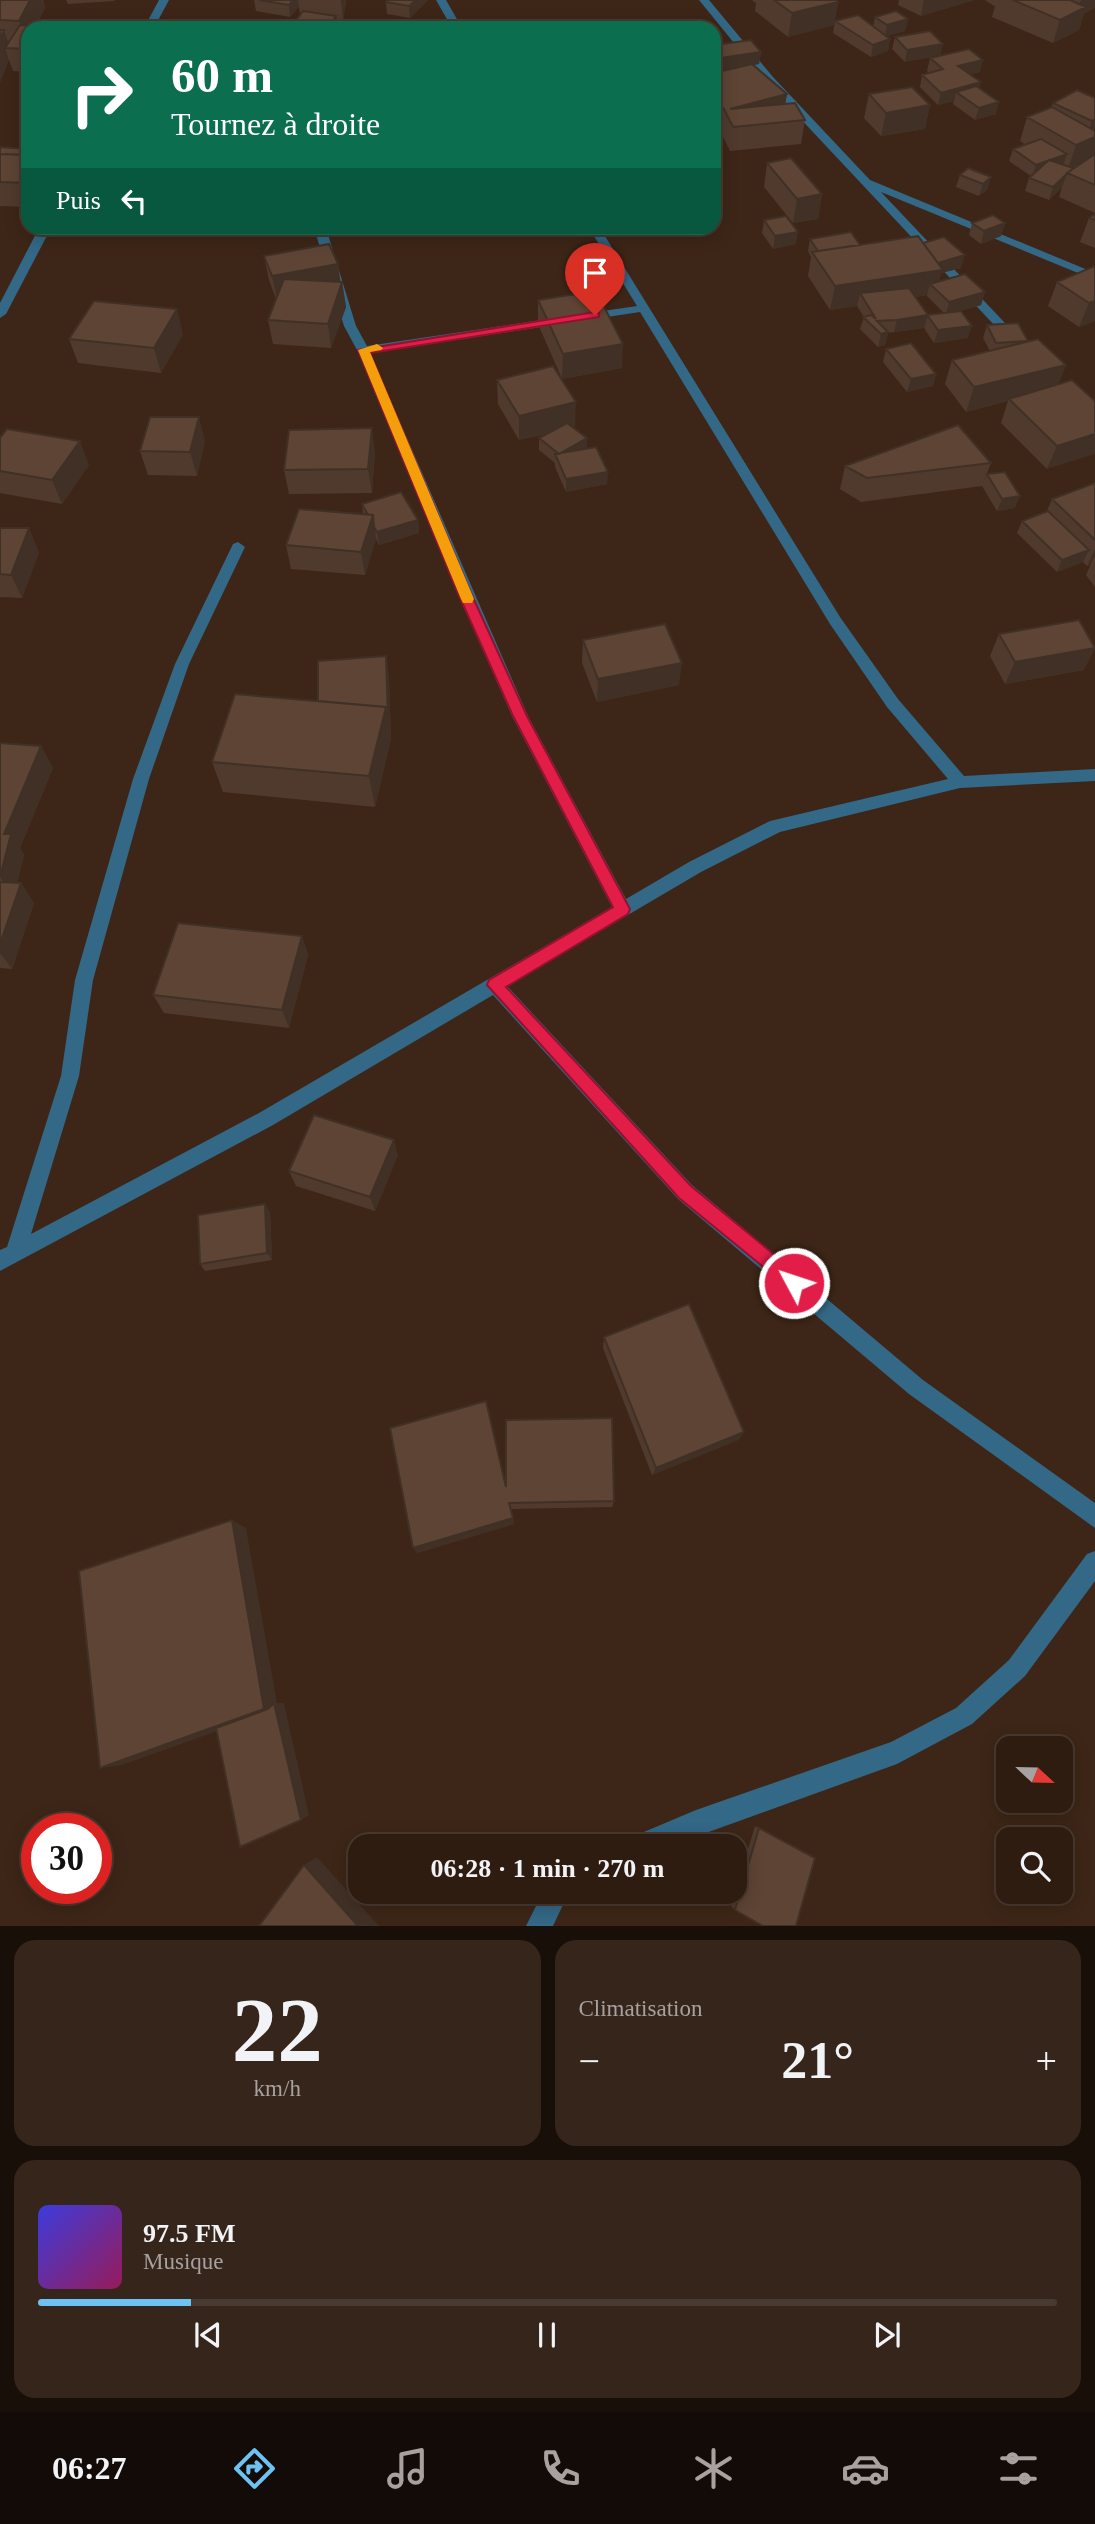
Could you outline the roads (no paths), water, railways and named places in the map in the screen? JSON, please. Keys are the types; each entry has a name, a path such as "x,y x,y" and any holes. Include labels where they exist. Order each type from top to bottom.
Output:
{"street":[{"path":"153,21 164,0"},
{"path":"441,0 453,21"},
{"path":"704,0 769,79 1021,347"},
{"path":"864,180 1095,277"},
{"path":"0,314 6,290 41,235"},
{"path":"322,235 350,326 363,350 421,491 520,716 622,909"},
{"path":"599,235 777,532 821,600 874,678 960,782"},
{"path":"363,350 645,308"},
{"path":"8,1257 70,1076 84,980 141,779 182,664 238,547"},
{"path":"8,1257 266,1119 695,867 776,826 960,782 1095,775"},
{"path":"495,985 685,1192 916,1387 1095,1517"},
{"path":"668,1834 897,1752 964,1716 1017,1668 1095,1562"},
{"path":"539,1926 550,1904"}]}
